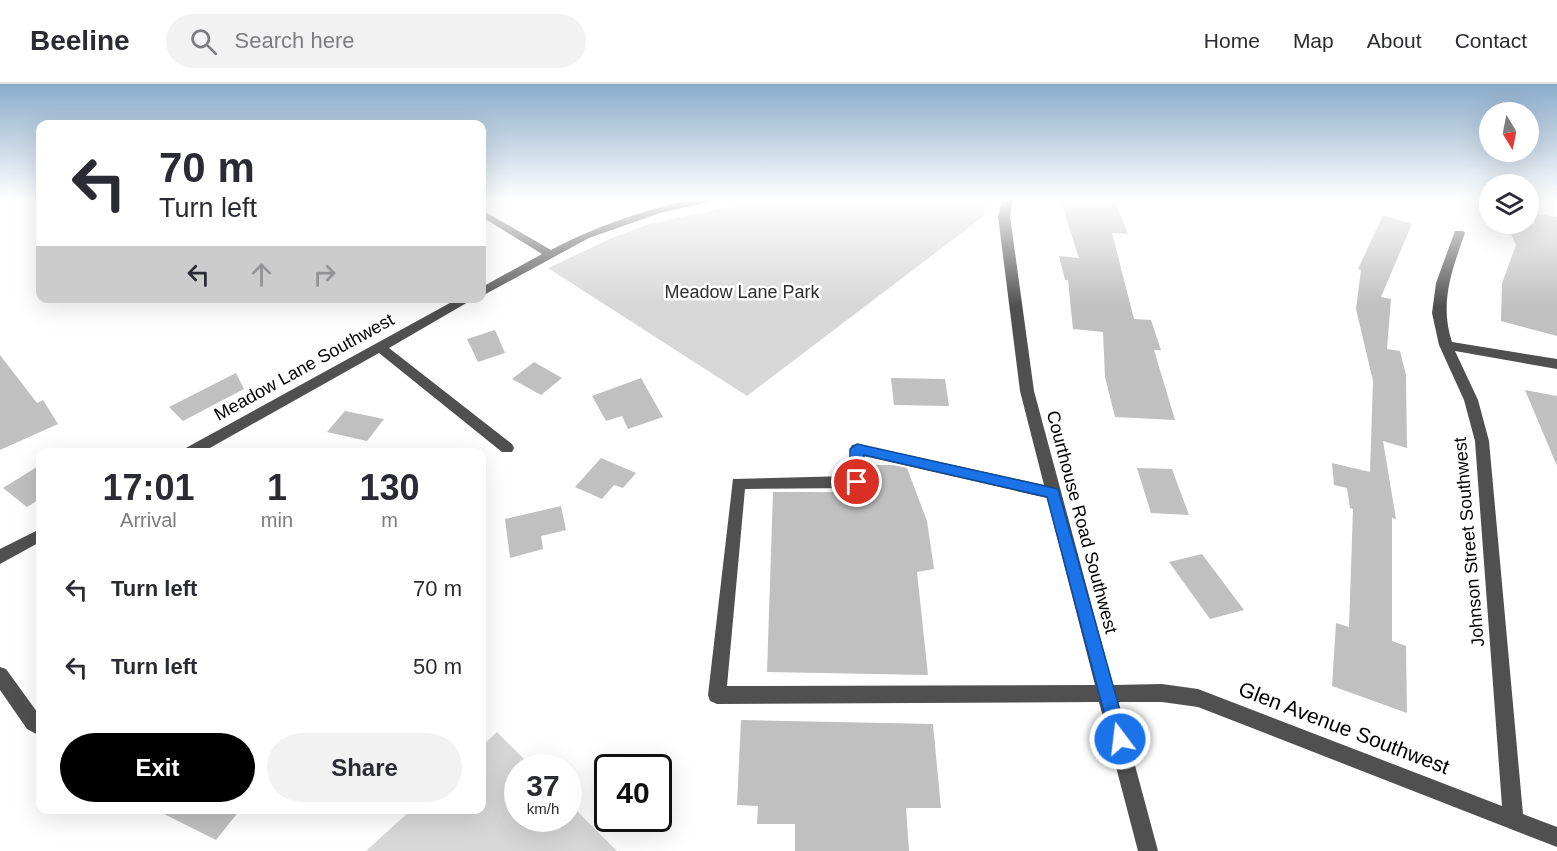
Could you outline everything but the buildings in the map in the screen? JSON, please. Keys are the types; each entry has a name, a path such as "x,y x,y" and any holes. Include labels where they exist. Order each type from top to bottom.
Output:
{"street":[{"path":"518,235 550,254"},
{"path":"486,290 588,235"},
{"name":"Courthouse Road Southwest","path":"1006,235 1025,381 1148,851"},
{"name":"Johnson Street Southwest","path":"1459,235 1450,256 1439,301 1440,324 1446,345 1472,401 1482,441 1513,820"},
{"name":"Meadow Lane Southwest","path":"198,448 460,303"},
{"path":"1446,345 1557,364"},
{"path":"380,347 507,448"},
{"name":"Glen Avenue Southwest","path":"1053,493 857,449 857,482 738,483 717,695 1162,693 1198,698 1557,837"},
{"path":"0,557 36,537"},
{"path":"0,675 36,724"}],"green space":[{"name":"Meadow Lane Park","path":"620,235 959,235 747,396 548,268"},
{"path":"497,732 519,754 504,754 504,832 582,832 582,816 594,828 594,832 598,832 617,851 366,851 407,814 486,814 486,742"}],"route":[{"path":"857,482 857,449 1053,493 1120,739"}]}
